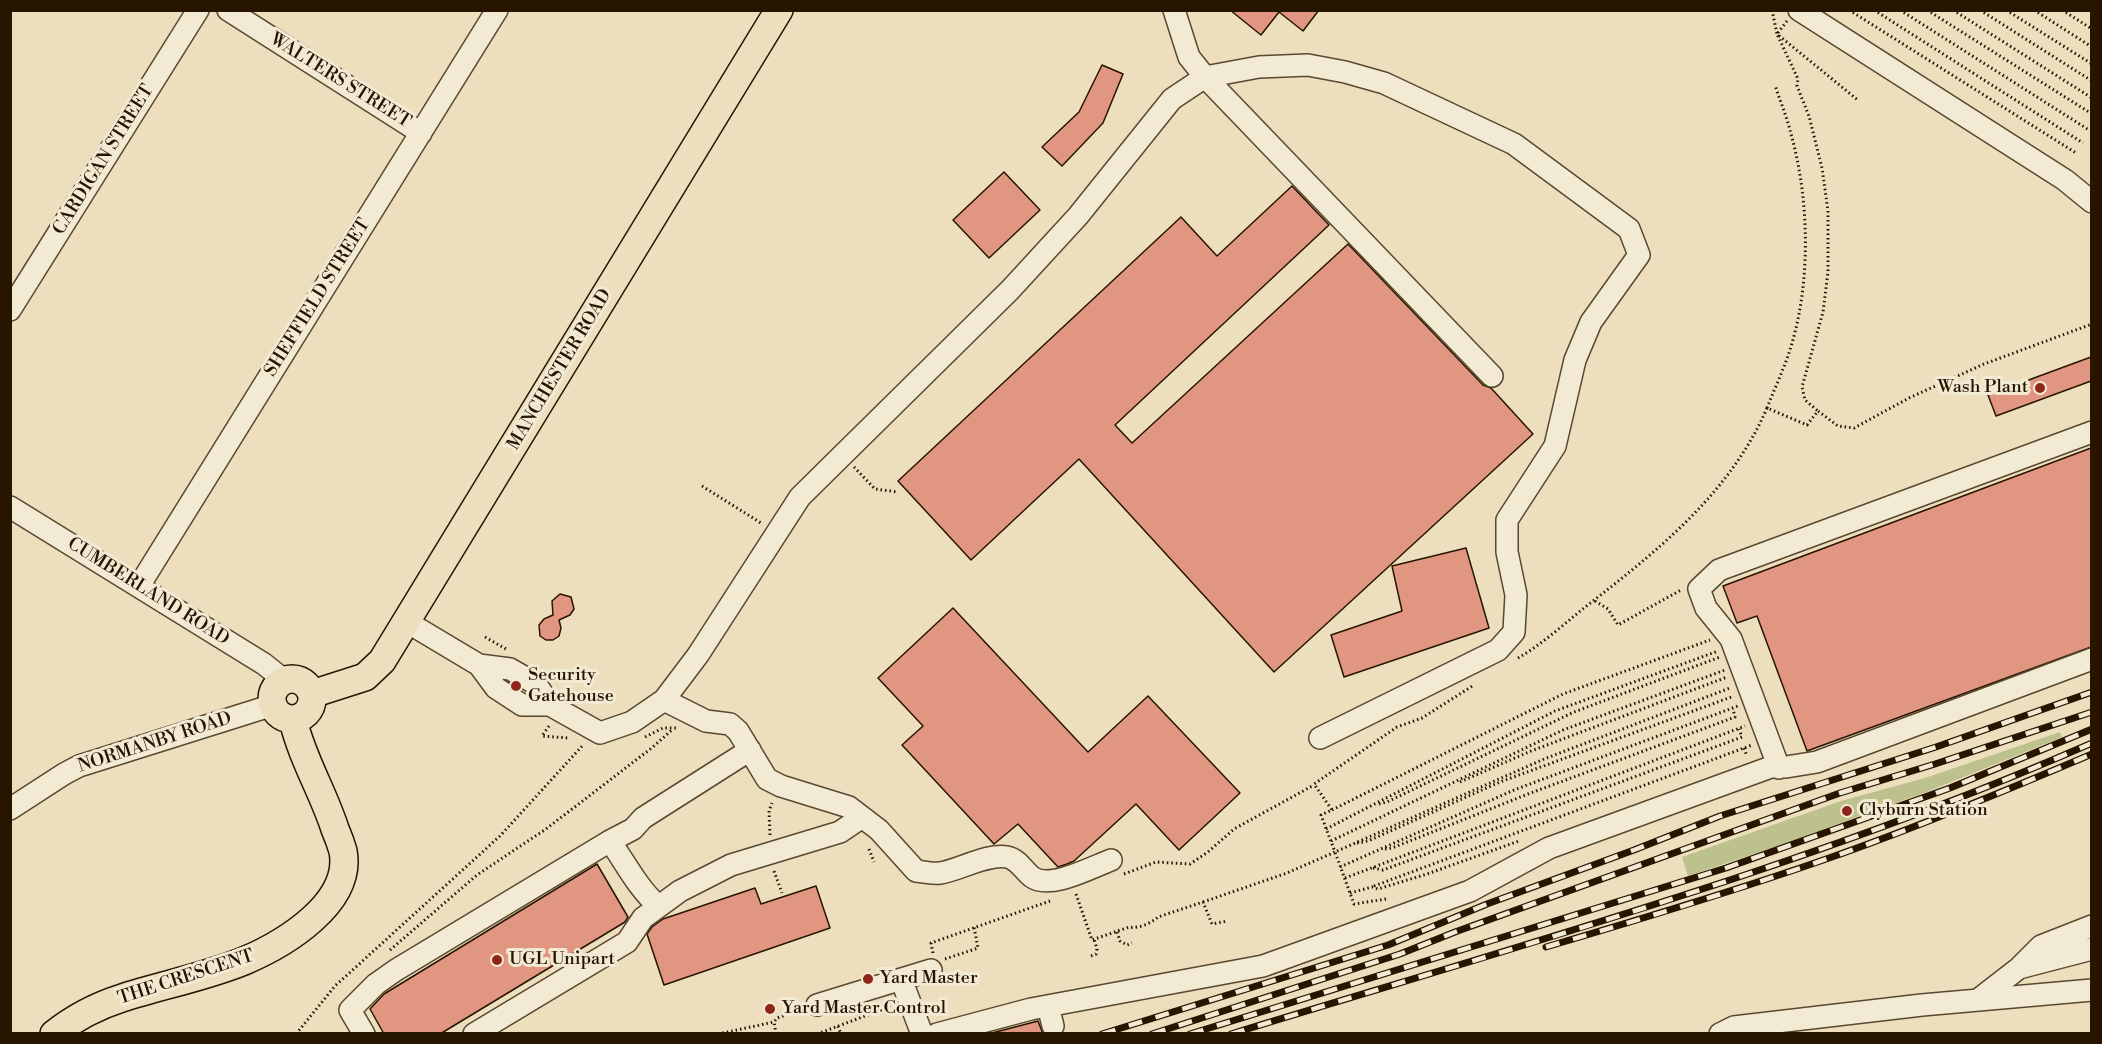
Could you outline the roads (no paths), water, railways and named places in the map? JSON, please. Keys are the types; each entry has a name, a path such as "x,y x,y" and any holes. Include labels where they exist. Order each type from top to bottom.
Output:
{"main road":[{"name":"MANCHESTER ROAD","path":"312,694 355,681 373,672 382,662 779,10"},
{"path":"298,679 305,682 312,694 311,708 300,718 283,712 274,690 284,680 298,679"},
{"name":"THE CRESCENT","path":"54,1034 87,1012 120,999 242,962 266,950 319,914 342,879 343,850 329,810 283,712"}],"street":[{"name":"CARDIGAN STREET","path":"10,310 198,10"},
{"name":"WALTERS STREET","path":"228,10 421,133"},
{"name":"SHEFFIELD STREET","path":"139,586 496,10"},
{"path":"1174,10 1189,57 1205,77 1492,376"},
{"path":"1793,14 2065,180 2091,202"},
{"path":"406,622 479,665 496,688 522,705 550,705 600,733 632,722 664,700 698,655 800,497 1010,290 1078,216 1172,99 1205,77 1259,67 1308,65 1384,83 1514,144 1629,229 1640,255 1591,322 1575,360 1555,446 1507,520 1507,552 1516,596 1514,632 1497,650 1320,738"},
{"path":"1779,768 1746,680 1706,608 1699,589 1719,570 2091,432"},
{"name":"CUMBERLAND ROAD","path":"10,507 264,664 284,680"},
{"path":"937,1034 1051,1016 1263,966 1470,891 1549,848 1771,767 1779,768 1817,762 2091,659"},
{"path":"664,700 706,721 730,724 738,731 767,779 781,786 849,807 879,830 916,871 940,873 966,864 1007,857 1041,882 1061,879 1111,860"},
{"name":"NORMANBY ROAD","path":"10,809 80,766 283,712"},
{"path":"364,1034 350,1010 376,984 633,829 643,818 750,750"},
{"path":"474,1034 627,942 643,918 680,891 732,865 840,832 862,817"},
{"path":"610,842 634,879 658,906"},
{"path":"1979,999 2019,968 2041,946 2091,926"},
{"path":"2019,968 2091,949"},
{"path":"818,1005 931,970"},
{"path":"902,979 922,1034"},
{"path":"1724,1033 1734,1027 1979,999 2091,990"}],"railway":[{"path":"1102,1034 1388,945 1487,904 1720,816 1936,747 2092,692"},
{"path":"1152,1034 1400,954 1840,793 2092,712"},
{"path":"1190,1034 1726,868 1950,788 2092,729"},
{"path":"1231,1034 1558,935 1774,865 1987,787 2092,743"},
{"path":"1546,947 1829,858 1961,808 2092,754"}],"place":[{"name":"Wash Plant","path":"2040,388"},
{"name":"Security Gatehouse","path":"516,686"},
{"name":"Clyburn Station","path":"1847,811"},
{"name":"UGL Unipart","path":"497,960"},
{"name":"Yard Master","path":"868,979"},
{"name":"Yard Master Control","path":"770,1009"}]}
